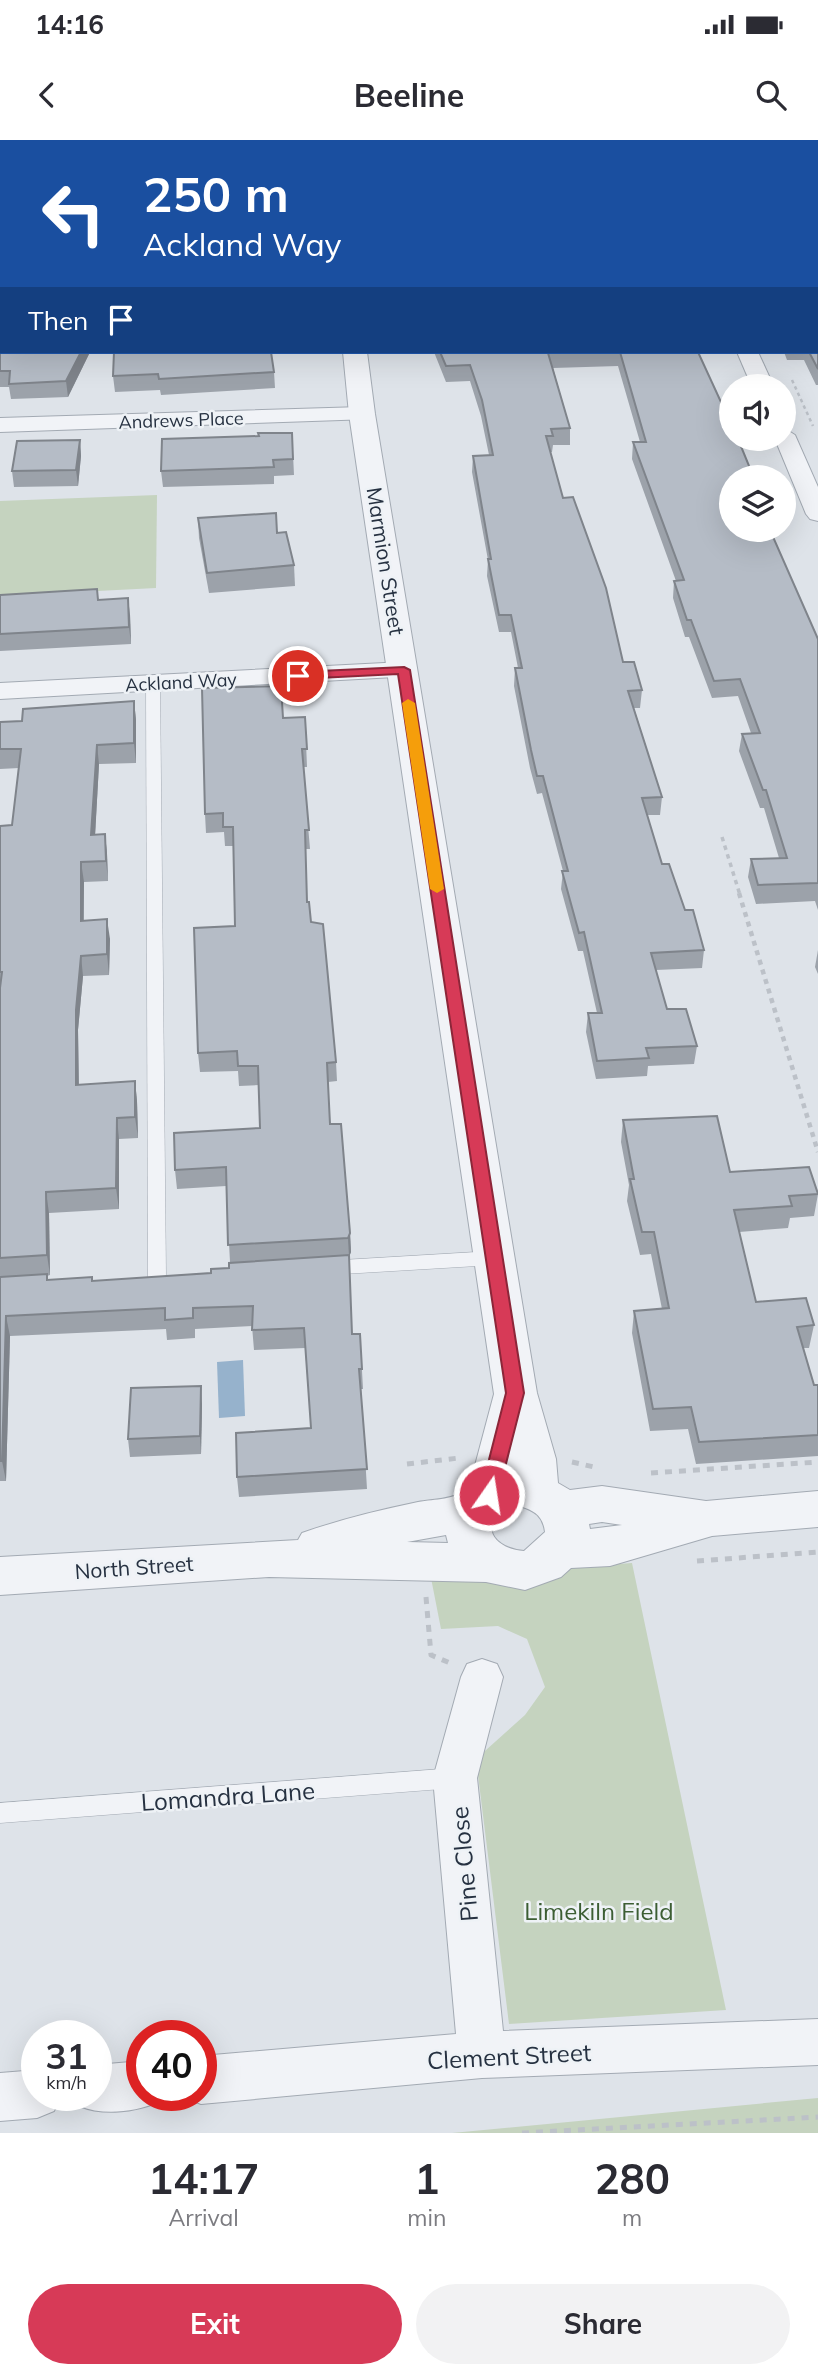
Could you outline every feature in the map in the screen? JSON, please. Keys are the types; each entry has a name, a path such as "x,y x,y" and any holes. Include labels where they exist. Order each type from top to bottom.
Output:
{"street":[{"name":"Marmion Street","path":"355,354 362,414 515,1393 553,1516"},
{"path":"749,354 757,374"},
{"name":"Andrews Place","path":"0,425 362,414"},
{"path":"791,451 818,514"},
{"name":"Ackland Way","path":"0,691 404,670"},
{"name":"Marmion Street","path":"480,1503 515,1393"},
{"path":"553,1516 540,1567 507,1569 492,1563 481,1555 468,1534 480,1503 504,1490 553,1516 610,1547 712,1518 818,1509"},
{"name":"North Street","path":"269,1558 480,1503"},
{"name":"North Street","path":"0,1576 269,1558 492,1563"},
{"name":"Pine Close","path":"482,1677 455,1778 482,2055"},
{"name":"Clement Street","path":"217,2079 482,2055 818,2042"},
{"path":"0,2097 21,2095"}],"lane":[{"path":"153,683 158,1278"},
{"path":"305,1269 494,1258"},
{"name":"Lomandra Lane","path":"0,1813 455,1778"}],"path":[{"path":"796,389 818,437"},
{"path":"722,837 818,1152"},
{"path":"648,1473 818,1462"},
{"path":"425,1592 432,1655 482,1677"},
{"path":"522,2133 818,2117"}],"green space":[{"path":"157,495 156,588 0,596 0,501"},
{"name":"Limekiln Field","path":"632,1563 726,2010 509,2024 476,1759 525,1715 545,1687 527,1639 498,1626 441,1629 431,1578"},
{"path":"818,2098 818,2133 452,2133"}],"water":[{"path":"243,1360 245,1416 219,1418 217,1362"}],"building":[{"path":"0,354 80,354 66,381 9,384 10,371 0,371"},
{"path":"114,354 271,354 274,372 159,379 158,374 113,376"},
{"path":"441,354 548,354 570,428 551,429 553,436 546,436 563,498 573,497 606,588 623,662 634,662 642,690 628,691 662,797 642,798 662,864 669,864 685,910 693,910 704,950 651,953 667,1009 686,1009 697,1046 646,1048 649,1058 597,1061 588,1013 602,1013 584,932 579,933 562,871 568,871 543,776 537,776 531,750 515,668 522,668 511,615 499,615 488,559 491,559 473,456 493,455 482,400 470,365 446,366"},
{"path":"621,354 699,354 719,398 719,451 743,451 749,465 719,465 719,542 775,542 818,639 818,883 758,885 751,859 787,858 766,790 763,790 742,734 760,733 740,679 714,681 691,620 687,620 674,581 684,580 633,442 646,442"},
{"path":"810,354 818,354 818,369"},
{"path":"258,433 292,433 293,459 273,460 274,467 161,471 162,439 259,436"},
{"path":"80,440 76,470 12,471 17,441"},
{"path":"276,513 277,533 286,532 294,565 207,573 198,518"},
{"path":"97,589 98,600 128,598 129,627 0,634 0,595"},
{"path":"281,686 283,718 305,717 307,749 302,749 309,830 305,830 307,902 311,922 323,924 336,1062 327,1063 330,1124 341,1124 350,1233 348,1238 228,1245 226,1167 175,1170 174,1133 260,1128 258,1066 238,1066 237,1051 198,1053 194,928 235,926 233,827 223,827 223,813 205,814 202,688"},
{"path":"134,701 134,743 97,745 91,835 105,834 106,861 81,862 81,921 107,919 107,954 81,956 76,1010 76,1085 135,1081 135,1117 117,1118 116,1188 46,1192 47,1255 0,1258 0,826 12,825 21,749 0,749 0,722 22,721 23,709"},
{"path":"717,1116 730,1172 809,1167 818,1194 789,1196 792,1206 734,1210 756,1302 806,1298 814,1325 797,1327 814,1385 818,1385 818,1435 699,1442 691,1407 653,1409 634,1311 669,1308 654,1232 642,1232 630,1179 634,1179 623,1120"},
{"path":"349,1255 352,1334 360,1334 362,1369 359,1369 367,1469 237,1477 236,1433 311,1428 304,1328 252,1330 253,1306 193,1308 193,1318 165,1320 165,1308 6,1316 0,1461 0,1277 47,1274 47,1280 92,1277 92,1281 211,1273 211,1269 229,1268 229,1263"},
{"path":"201,1386 200,1436 128,1439 131,1388"}],"slow traffic":[{"path":"408,703 437,889"}],"route":[{"path":"298,676 404,670 515,1393 489,1495"}]}
